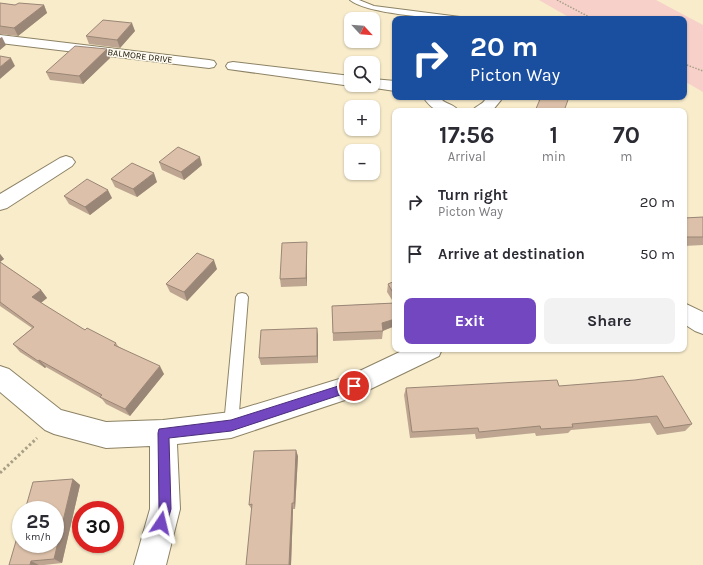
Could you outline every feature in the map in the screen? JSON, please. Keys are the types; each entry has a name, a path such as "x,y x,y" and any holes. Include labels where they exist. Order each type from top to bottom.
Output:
{"street":[{"name":"BALMORE DRIVE","path":"0,39 209,64 208,66 211,70 219,72 228,70 233,66 344,80"},
{"path":"380,85 392,86"},
{"path":"433,100 436,104 445,108"},
{"path":"485,108 489,106 493,100"},
{"path":"0,203 66,162"},
{"path":"687,314 703,324"},
{"path":"0,377 54,421 106,434 163,433 231,426 354,386 424,352"},
{"path":"150,565 165,509 163,433"}],"lane":[{"path":"353,0 373,8 436,16"},
{"path":"231,426 242,298"}],"path":[{"path":"557,0 587,16"},
{"path":"687,65 703,71"},
{"path":"0,473 54,421"}],"shaded area":[{"path":"539,0 656,0 686,16 567,16"},
{"path":"687,16 703,25 703,92 687,83"}],"building":[{"path":"0,3 15,5 19,3 44,5 14,28 0,26"},
{"path":"103,20 132,23 117,40 86,36"},
{"path":"75,46 107,49 79,76 46,72"},
{"path":"0,56 11,58 0,67"},
{"path":"540,100 568,100 565,108 536,108"},
{"path":"178,147 200,157 181,172 159,162"},
{"path":"132,163 154,173 133,189 111,179"},
{"path":"87,179 108,190 85,207 64,196"},
{"path":"703,217 703,237 687,237 687,218"},
{"path":"307,242 306,278 280,279 282,243"},
{"path":"197,253 214,260 184,292 166,284"},
{"path":"0,262 41,290 32,297 85,330 87,328 116,343 114,345 160,366 125,409 100,397 102,395 39,360 38,361 13,344 34,327 0,302"},
{"path":"392,282 392,291 388,284"},
{"path":"392,303 392,320 382,323 383,331 333,333 332,306"},
{"path":"317,328 317,356 259,358 261,330"},
{"path":"663,376 692,424 664,428 657,416 572,424 573,427 541,429 540,426 479,432 478,428 412,432 406,388 557,380 559,386 635,380"},
{"path":"296,450 294,503 292,503 289,565 246,565 252,504 249,505 254,451"},
{"path":"73,479 64,517 64,501 28,501 33,482"},
{"path":"13,553 55,553 54,559 31,561 30,565 9,565"}],"route":[{"path":"161,523 165,509 163,433 231,426 354,386"}]}
